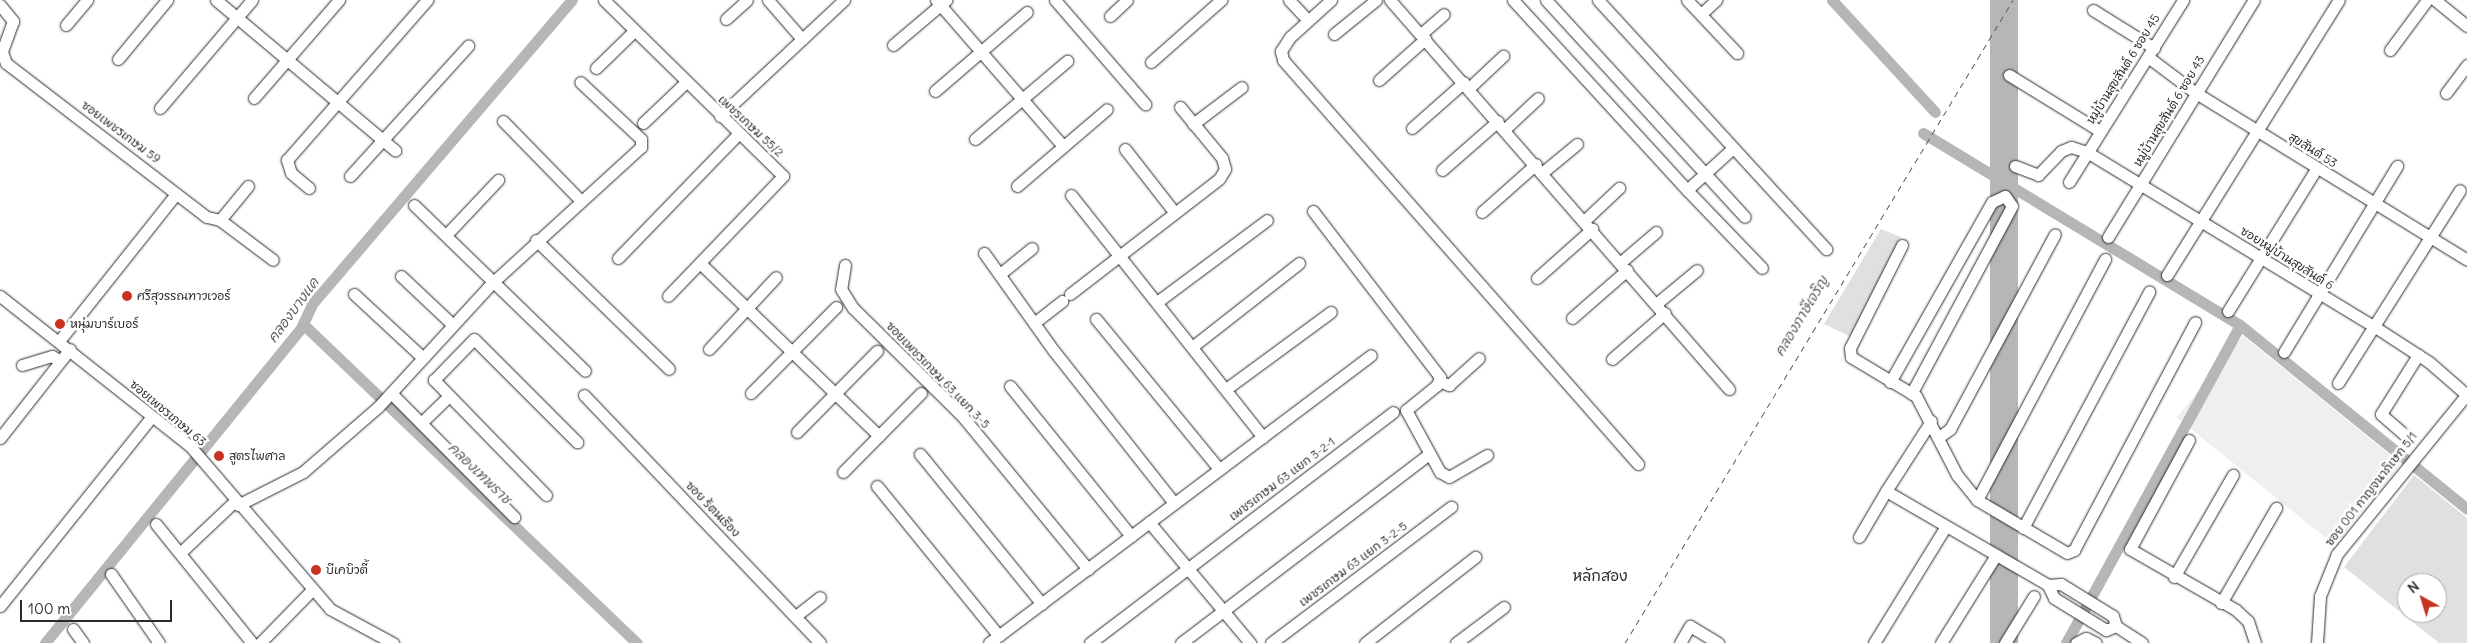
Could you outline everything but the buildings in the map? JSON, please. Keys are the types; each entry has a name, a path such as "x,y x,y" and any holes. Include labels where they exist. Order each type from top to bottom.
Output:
{"street":[{"path":"66,25 87,0"},
{"path":"118,59 167,0"},
{"path":"216,0 395,150"},
{"path":"160,108 252,0"},
{"path":"254,98 339,0"},
{"path":"309,188 291,173 287,160 336,100 427,0"},
{"name":"เพชรเกษม 55/2","path":"604,0 633,32 783,176 702,265 668,296"},
{"path":"726,19 747,0"},
{"path":"768,0 802,39"},
{"path":"720,116 844,0"},
{"path":"1055,0 1145,104"},
{"path":"1110,16 1128,0"},
{"path":"1151,62 1221,0"},
{"path":"1289,0 1305,17"},
{"path":"1331,0 1290,38 1281,51 1283,60 1638,464"},
{"path":"1334,34 1376,0"},
{"path":"1390,0 1588,224 1729,389"},
{"path":"1513,0 1687,190 1762,268"},
{"path":"1546,0 1745,217"},
{"path":"1598,0 1826,249"},
{"path":"1687,0 1737,53"},
{"path":"1701,14 1716,0"},
{"name":"หมู่บ้านสุขสันต์ 6 ซอย 45","path":"2069,182 2183,0"},
{"name":"หมู่บ้านสุขสันต์ 6 ซอย 43","path":"2108,237 2254,0"},
{"path":"2168,275 2339,0"},
{"path":"2390,50 2427,0"},
{"path":"2435,0 2467,26"},
{"path":"893,45 941,2 981,52 1063,146"},
{"name":"ซอยเพชรเกษม 59","path":"0,5 13,21 2,58 176,194 207,217 220,220 273,260"},
{"name":"สุขสันต์ 53","path":"2093,10 2151,53 2196,93 2432,241 2467,260"},
{"path":"935,91 1027,12"},
{"path":"1379,80 1444,14"},
{"path":"596,68 633,32"},
{"path":"350,176 468,46"},
{"path":"1412,128 1503,56"},
{"path":"975,139 1067,61"},
{"path":"2446,93 2467,65"},
{"path":"2009,75 2100,131"},
{"path":"180,553 237,503 303,472 378,407 492,283 579,199 642,144 580,82"},
{"path":"643,123 685,83"},
{"path":"1193,124 1242,87"},
{"path":"1442,170 1538,98"},
{"path":"1034,324 1119,255 1219,179 1225,169 1222,158 1180,107"},
{"path":"1016,186 1107,109"},
{"path":"503,121 579,199"},
{"path":"618,258 738,134"},
{"path":"1482,212 1539,168 1577,144"},
{"path":"2015,166 2038,175 2061,151 2071,147 2087,152"},
{"path":"1687,190 1732,148"},
{"path":"1125,149 1175,213"},
{"name":"ซอยหมู่บ้านสุขสันต์ 6","path":"2087,152 2375,327 2418,355 2467,394"},
{"path":"2284,352 2397,166"},
{"path":"2228,311 2316,169"},
{"path":"446,235 498,180"},
{"path":"220,220 248,186"},
{"path":"1537,278 1619,188"},
{"path":"2338,383 2432,241 2460,190"},
{"path":"59,341 176,194"},
{"path":"1071,195 1263,436"},
{"path":"1890,382 1992,202 2005,196 2012,206 1911,394"},
{"path":"414,205 492,283 585,371"},
{"path":"1313,211 1440,382 1449,385 1479,358"},
{"path":"1157,302 1266,220"},
{"path":"1572,318 1656,232"},
{"path":"1939,437 1950,428 2055,234"},
{"path":"536,240 669,369"},
{"path":"1902,245 1850,348 1851,357 1859,366 1911,394 1931,421 1956,475 1977,500 2062,551 2074,550 2195,322"},
{"path":"1000,274 1032,248"},
{"path":"984,253 1034,324 1174,503"},
{"path":"1977,500 2105,259"},
{"path":"1192,347 1299,263"},
{"path":"702,265 879,436"},
{"name":"ซอยเพชรเกษม 63 แยก 3-5","path":"845,265 841,289 853,308 963,417 1088,569"},
{"path":"1656,304 1697,270"},
{"path":"400,276 453,325"},
{"path":"709,349 776,277"},
{"path":"2023,528 2149,292"},
{"path":"354,294 420,361 448,397 546,495"},
{"name":"ซอยเพชรเกษม 63","path":"0,296 190,446 311,592 338,615 392,643"},
{"path":"751,393 836,306"},
{"path":"1226,389 1331,312"},
{"path":"1612,359 1664,314"},
{"path":"1096,319 1219,469"},
{"path":"434,380 474,339 578,442"},
{"path":"0,438 70,350"},
{"path":"797,432 877,351"},
{"path":"877,486 994,639 1371,355"},
{"path":"2406,436 2380,414 2418,355"},
{"path":"22,366 52,356 60,362"},
{"path":"1440,382 1406,410 1429,454 1444,477 1487,454"},
{"path":"1010,386 1131,536"},
{"path":"843,472 921,392"},
{"name":"ซอย 001 กาญจนาภิเษก 5/1","path":"2317,643 2320,596 2337,554 2400,472 2467,394"},
{"name":"ซอย ร้ตนเรึอง","path":"584,395 797,615 820,643"},
{"path":"389,396 421,424 514,517"},
{"path":"421,424 448,397"},
{"name":"เพชรเกษม 63 แยก 3-2-1","path":"1090,643 1393,412"},
{"path":"0,606 152,416"},
{"path":"1859,537 1931,421"},
{"path":"2189,440 2129,547 2174,577 2221,603 2248,621 2255,643"},
{"path":"920,454 1042,604"},
{"path":"1181,643 1429,454"},
{"path":"2174,577 2233,475"},
{"path":"1886,491 2048,586 2063,586 2112,624 2142,643"},
{"name":"เพชรเกษม 63 แยก 3-2-5","path":"1271,643 1451,507"},
{"path":"2221,603 2276,508"},
{"path":"1149,522 1250,643"},
{"path":"156,524 252,643"},
{"path":"1874,643 1946,526"},
{"path":"1941,643 1996,555"},
{"path":"1365,643 1476,557"},
{"path":"111,574 159,643"},
{"path":"2048,586 2054,598 2112,624"},
{"path":"260,643 311,592"},
{"path":"2005,643 2034,596"},
{"path":"797,615 820,597"},
{"path":"1456,643 1504,607"},
{"path":"1680,643 1690,626 1718,643"},
{"path":"73,629 83,643"},
{"path":"2076,643 2086,638 2096,643"}],"shaded area":[{"path":"1881,229 1901,237 1851,337 1824,324"},
{"path":"2243,336 2401,464 2335,545 2177,418"},
{"path":"2414,475 2467,518 2467,643 2439,643 2414,623 2447,623 2447,573 2397,573 2397,609 2344,567"}],"water":[{"path":"1990,0 2018,0 2018,643 1990,643"}],"waterway":[{"name":"คลองบางแค","path":"45,643 301,328 312,304 572,0"},
{"path":"1832,0 1935,112"},
{"path":"1923,133 2240,325 2467,509"},
{"name":"คลองเทพราช","path":"303,324 637,643"},
{"path":"2066,643 2240,325"}],"ferry route":[{"path":"1625,643 2013,0"}],"place":[{"name":"ศรีสุวรรณทาวเวอร์","path":"127,296"},
{"name":"หนุ่มบาร์เบอร์","path":"60,324"},
{"name":"สูตรไพศาล","path":"219,456"},
{"name":"บีเคบิวตี้","path":"316,570"}],"district":[{"name":"หลักสอง","path":"1600,576"}],"water label":[{"name":"คลองภาษีเจริญ","path":"1801,316"}]}
